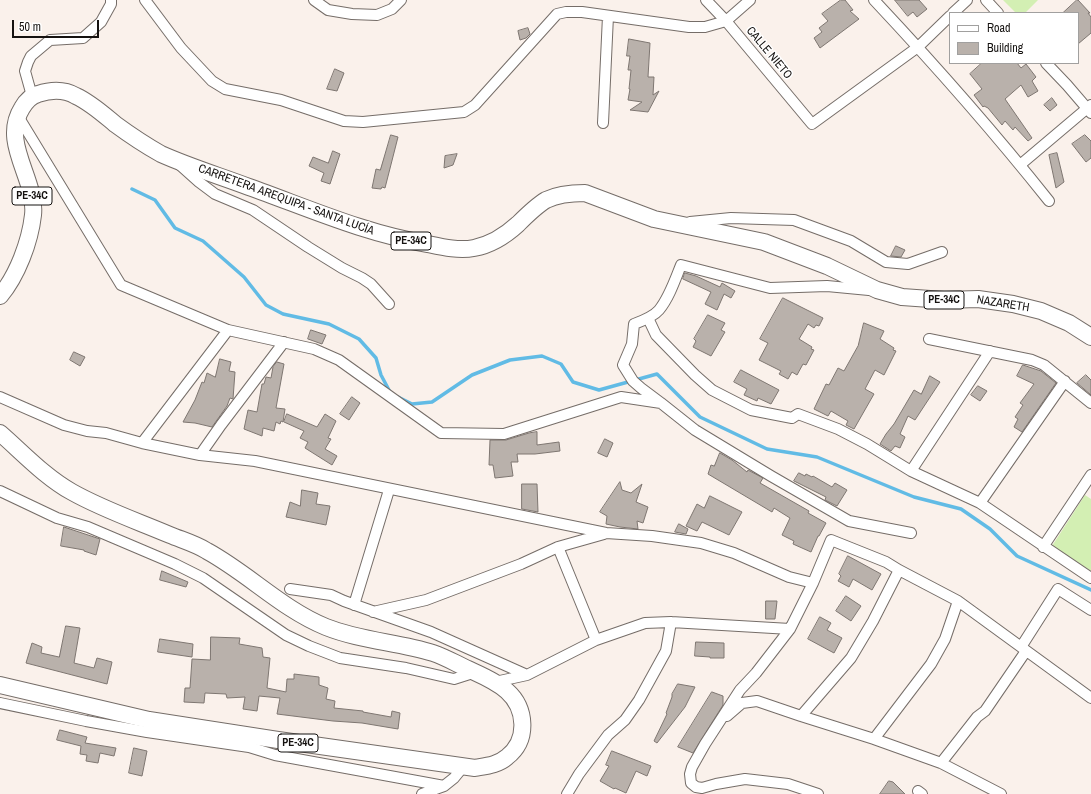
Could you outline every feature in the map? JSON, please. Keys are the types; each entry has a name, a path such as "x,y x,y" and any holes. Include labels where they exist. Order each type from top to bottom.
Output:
{"main road":[{"name":"CARRETERA AREQUIPA - SANTA LUCÍA","path":"32,96 53,91 68,92 76,95 91,104 145,145 174,160 380,234 438,246 473,248 487,244 499,238 546,200 573,193 590,195 654,219 764,242 798,255"},
{"name":"PE-34C","path":"0,296 16,272 25,248 33,216 33,197 14,140 18,116 32,96"},
{"name":"NAZARETH","path":"798,255 827,266 877,290 902,297 944,300 978,299 1013,304 1041,311 1069,323 1091,337"},
{"name":"PE-34C","path":"0,433 60,485 91,502 207,551 234,568 274,598 306,618 344,633 434,654 495,682 515,699 520,708 522,719 521,736 514,751 507,758 493,765 475,768 463,767 148,720 0,685"}],"street":[{"path":"32,96 25,71 31,56 50,40 83,38 100,22 111,4 111,0"},
{"path":"145,0 182,48 212,81 225,89 281,100 344,121 363,122 464,112 475,106 557,14 566,12 582,12 689,27 705,27 726,21 750,0"},
{"path":"314,0 328,10 352,14 377,15 392,9 400,0"},
{"name":"CALLE NIETO","path":"706,0 726,21 812,124 918,47"},
{"path":"874,0 918,47 1020,164 1049,201"},
{"path":"986,0 997,12"},
{"path":"954,12 963,1"},
{"path":"602,123 608,16"},
{"path":"918,47 949,17"},
{"path":"1020,164 1090,109 1047,64"},
{"path":"18,116 121,285 228,330 314,349 339,360 441,433 504,434 621,397 661,403"},
{"path":"174,160 215,194 253,210 308,247 371,284 389,304"},
{"path":"674,224 731,218 794,220 851,241 886,262 908,264 942,252"},
{"path":"877,290 827,286 770,288 681,265 671,289 658,311 648,318 634,324 632,344 623,365 633,381 695,430 770,476 849,521 911,533"},
{"path":"648,318 656,335 712,390 751,410 792,418 798,414 838,429 867,444 911,471 980,503 1091,578"},
{"path":"142,443 228,330"},
{"path":"929,339 953,342 1032,360 1044,365 1091,403"},
{"path":"200,455 284,342"},
{"path":"911,471 990,351"},
{"path":"980,503 1065,381"},
{"path":"0,397 64,425 87,431 106,433 142,443 200,455 255,461 390,490 606,533 652,536 701,543 734,553 789,577 813,583"},
{"path":"1044,547 1091,475"},
{"path":"354,605 390,490"},
{"path":"0,491 57,518 88,527 175,564 203,578 286,636 340,658 406,668 454,679 476,672"},
{"path":"373,612 426,600 521,564 558,547 606,533"},
{"path":"818,794 788,784 745,779 702,788 696,787 691,782 690,774 692,767 740,690 756,673 790,629 813,583 831,540 886,562 958,601 1091,698"},
{"path":"558,547 596,640"},
{"path":"801,716 851,658 899,570"},
{"path":"290,589 331,595 354,605 431,632 527,675"},
{"path":"941,763 977,717 985,711 1024,649 1058,589 1091,610"},
{"path":"874,739 931,664 945,639 958,601"},
{"path":"495,682 527,675 596,640 645,623 671,622 790,629"},
{"path":"567,794 579,774 608,735 625,720 639,700 666,651 671,622"},
{"path":"718,724 742,703 757,701 874,739 941,763 1001,794"},
{"path":"0,703 124,728 249,747 275,755 444,786"},
{"path":"422,794 444,786 454,778 463,767"}],"green space":[{"path":"1003,0 1038,0 1026,12 1015,12"},
{"path":"1085,495 1091,499 1091,571 1052,546"}],"building":[{"path":"841,0 845,0 853,10 850,11 859,19 820,48 814,38 822,32 819,28 828,21 822,14"},
{"path":"895,0 919,0 927,9 917,17 913,12 908,16"},
{"path":"1078,0 1090,13 1088,13 1091,17 1091,33 1079,43 1079,12 1064,12"},
{"path":"528,28 530,34 526,38 520,40 518,31"},
{"path":"629,39 650,43 648,77 654,77 653,95 659,91 648,112 630,110 642,102 628,100 631,70 628,70 630,56 627,56"},
{"path":"981,64 1018,64 1021,68 1026,64 1036,77 1032,81 1038,91 1028,97 1021,85 1005,99 1032,138 1028,141 1015,127 1013,130 1005,121 1002,125 988,108 983,107 974,95 982,89 970,74"},
{"path":"335,69 344,73 337,91 327,89"},
{"path":"1052,98 1057,105 1050,111 1044,105"},
{"path":"391,135 398,137 385,188 372,188 376,169 380,170"},
{"path":"1085,135 1091,141 1091,158 1086,162 1072,144"},
{"path":"333,151 340,154 330,184 321,181 324,173 309,166 313,157 328,163"},
{"path":"1057,153 1064,182 1056,188 1049,155"},
{"path":"457,154 453,165 444,168 445,156"},
{"path":"896,246 905,250 901,257 891,256"},
{"path":"685,273 696,276 720,287 722,283 735,291 731,298 724,294 717,310 705,304 711,292 683,279"},
{"path":"783,298 823,318 819,326 816,325 814,328 808,324 799,339 812,347 811,349 814,350 806,365 803,364 797,375 792,372 788,379 779,374 781,371 759,360 768,343 760,339"},
{"path":"708,315 725,323 721,330 725,332 711,356 693,347 696,341 694,339"},
{"path":"864,323 884,331 880,339 896,351 884,375 875,370 865,389 874,394 854,429 846,425 848,421 831,411 828,416 814,409 826,384 829,385 838,368 844,371 858,346"},
{"path":"311,330 326,335 322,344 308,339"},
{"path":"74,352 85,357 80,366 70,360"},
{"path":"220,359 231,362 229,371 235,372 233,399 230,398 227,406 212,427 183,422 195,400 202,382 204,383 207,373 215,377"},
{"path":"277,362 284,364 276,408 285,409 283,422 281,421 280,424 276,422 274,431 263,428 262,436 244,429 248,410 257,412 262,384 264,384 266,377 271,378 273,367"},
{"path":"1023,365 1041,371 1056,383 1022,432 1014,427 1018,419 1015,417 1023,405 1020,403 1034,384 1017,376"},
{"path":"741,370 779,390 771,404 758,398 757,401 744,395 747,389 734,382"},
{"path":"1086,375 1091,380 1091,395 1077,383"},
{"path":"930,376 940,382 915,420 908,416 900,434 905,437 900,448 895,446 891,451 880,444 914,390 921,394"},
{"path":"978,386 987,391 980,401 971,395"},
{"path":"352,397 360,403 349,420 340,414"},
{"path":"287,414 317,427 325,414 336,421 328,438 331,439 325,449 337,456 332,465 305,448 308,442 300,438 304,431 284,422"},
{"path":"537,432 537,445 559,442 560,451 535,454 517,454 518,462 511,462 513,476 495,478 493,465 489,465 490,440 506,440"},
{"path":"605,439 613,443 607,457 598,453"},
{"path":"720,453 747,472 748,470 763,478 760,483 809,511 808,513 826,523 811,552 793,544 794,541 782,535 790,518 774,508 772,512 708,474 711,465 714,466"},
{"path":"799,473 805,476 806,474 812,477 813,476 832,487 835,483 847,490 837,506 825,500 826,497 794,481"},
{"path":"620,482 622,490 631,493 642,484 636,502 648,507 643,523 637,521 638,529 606,524 607,516 600,512"},
{"path":"522,484 537,484 538,512 522,509"},
{"path":"302,490 318,493 316,504 330,506 326,525 286,517 290,502 300,506"},
{"path":"710,496 742,512 729,535 702,522 697,531 686,526 697,504 704,508"},
{"path":"679,524 688,529 686,534 675,532"},
{"path":"64,527 100,539 96,555 84,550 61,546"},
{"path":"848,556 881,574 872,590 853,579 849,587 838,581 841,576 839,574"},
{"path":"162,571 188,582 186,587 160,580"},
{"path":"846,596 861,606 851,621 836,611"},
{"path":"766,601 777,601 775,619 766,619"},
{"path":"820,617 831,623 827,630 842,638 834,653 808,639"},
{"path":"66,626 80,628 74,663 94,668 97,658 112,662 107,684 26,663 32,643 42,647 41,653 59,657"},
{"path":"211,637 240,638 239,644 262,648 263,657 270,658 267,688 286,692 287,679 294,679 294,674 319,677 319,685 328,688 326,699 335,701 334,708 363,711 391,717 392,711 400,713 398,729 362,723 277,714 280,698 259,696 257,711 243,709 245,697 227,698 226,694 205,693 204,703 184,702 185,688 190,688 192,659 210,660"},
{"path":"160,639 193,644 192,657 158,652"},
{"path":"696,642 724,643 724,658 695,656"},
{"path":"678,684 695,687 685,707 657,743 654,741 667,714 666,713 672,694"},
{"path":"712,692 723,696 723,705 693,753 678,747"},
{"path":"60,730 87,737 85,743 116,748 114,756 100,753 98,763 86,761 87,755 80,754 81,746 57,740"},
{"path":"134,748 147,751 142,776 129,773"},
{"path":"612,751 651,766 647,776 636,771 626,793 615,788 614,789 600,781 609,766 606,765"},
{"path":"889,781 893,782 905,794 880,794"}],"waterway":[{"path":"132,189 155,200 175,228 203,241 244,277 266,305 283,314 329,324 359,339 376,358 381,375 390,392"},
{"path":"398,397 412,404 432,402 472,375 510,360 542,356 561,364 573,382 599,390 657,374 700,417 767,449 817,457 914,497 961,509 990,529 1017,556 1091,590"}]}
